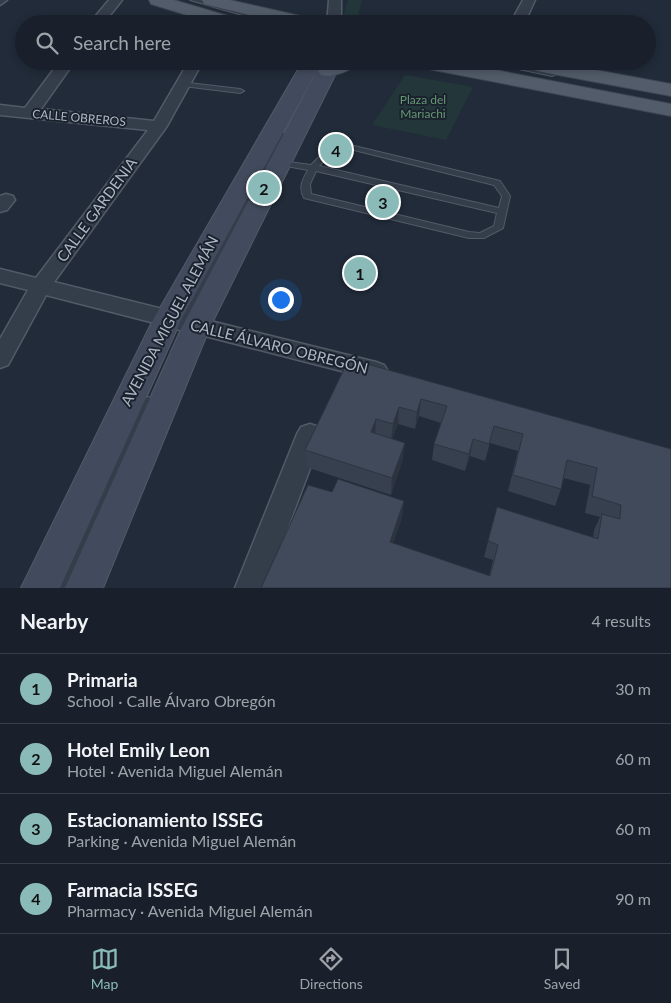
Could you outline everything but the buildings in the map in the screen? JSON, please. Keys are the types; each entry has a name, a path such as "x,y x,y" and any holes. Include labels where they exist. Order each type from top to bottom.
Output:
{"main road":[{"path":"158,0 201,15"},
{"path":"215,1 274,15"},
{"name":"AVENIDA MIGUEL ALEMÁN","path":"40,588 181,328 325,70"},
{"name":"AVENIDA MIGUEL ALEMÁN","path":"84,588 181,328 282,160 326,70"},
{"path":"464,70 671,110"},
{"path":"563,70 671,90"}],"street":[{"path":"104,15 116,0"},
{"path":"334,15 335,0"},
{"path":"522,15 529,0"},
{"path":"29,114 61,70"},
{"name":"CALLE GARDENIA","path":"0,359 40,287 159,126 191,70"},
{"name":"CALLE OBREROS","path":"0,110 159,126"},
{"name":"CALLE ÁLVARO OBREGÓN","path":"0,276 181,328 338,360 395,377"},
{"path":"250,588 310,434"}],"lane":[{"path":"171,0 227,15"},
{"path":"193,0 249,15"},
{"path":"495,70 671,105"},
{"path":"532,70 671,96"},
{"path":"183,84 240,91"},
{"path":"350,147 479,177 497,183 503,189 506,196 503,212 498,228 492,233 481,236 469,235 312,199 303,192 303,186 329,149 350,147"},
{"path":"282,160 503,212"},
{"path":"63,588 153,391"}],"green space":[{"path":"348,0 362,0 358,15 344,15"},
{"name":"Plaza del Mariachi","path":"405,75 473,87 446,140 372,125"}],"place":[{"name":"Farmacia ISSEG","path":"336,150"},
{"name":"Hotel Emily Leon","path":"264,188"},
{"name":"Estacionamiento ISSEG","path":"383,202"},
{"name":"Primaria","path":"360,273"}]}
